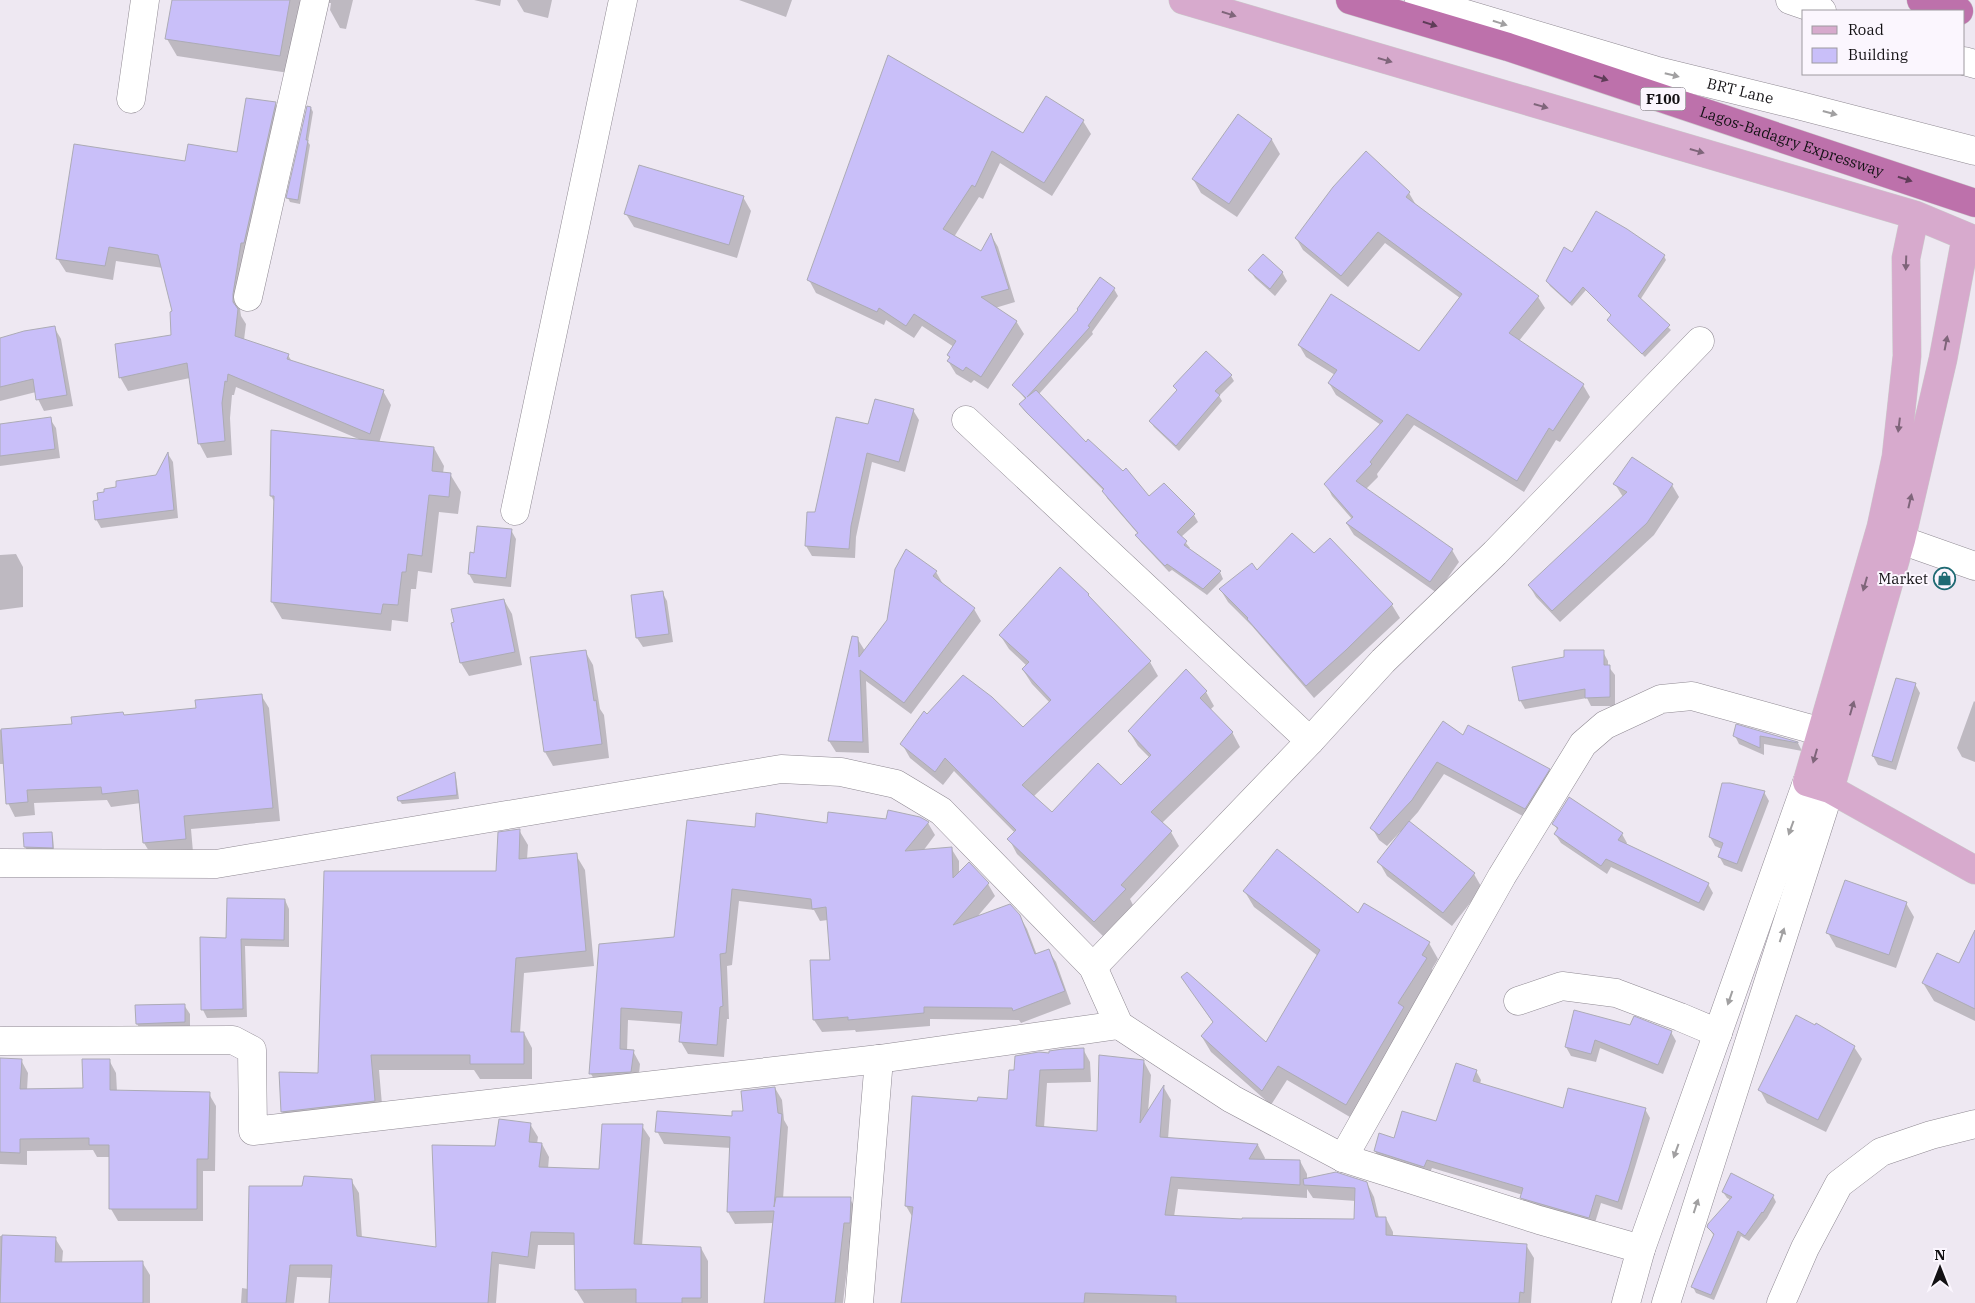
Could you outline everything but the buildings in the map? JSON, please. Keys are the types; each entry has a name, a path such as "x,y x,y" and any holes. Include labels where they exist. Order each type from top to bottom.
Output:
{"highway":[{"name":"Lagos-Badagry Expressway","path":"1350,0 1508,48 1975,202"},
{"path":"1921,0 1955,10"}],"main road":[{"path":"1183,0 1915,215 1971,238 1943,359 1819,786 1975,870"},
{"path":"1891,534 1896,456 1907,356 1906,258 1915,215"}],"street":[{"path":"131,99 145,0"},
{"path":"248,297 316,0"},
{"path":"515,511 623,0"},
{"name":"BRT Lane","path":"1419,0 1654,70 1975,151"},
{"path":"1790,0 1819,10"},
{"path":"1093,967 1310,741 1383,662 1495,553 1700,341"},
{"path":"966,420 1310,741"},
{"path":"1891,534 1975,566"},
{"path":"1343,1158 1502,876 1583,744 1605,725 1661,699 1692,696 1833,734"},
{"path":"0,863 216,864 781,769 841,772 896,784 941,811 1093,967 1119,1025 1232,1099 1343,1158 1539,1220 1641,1249"},
{"path":"1626,1303 1652,1216 1744,958 1819,786"},
{"path":"1666,1303 1773,965 1819,786"},
{"path":"1744,958 1773,965"},
{"path":"1518,1001 1562,986 1616,993 1718,1033"},
{"path":"0,1041 233,1040 252,1050 253,1131 879,1059 1119,1025"},
{"path":"859,1303 879,1059"},
{"path":"1781,1303 1805,1248 1839,1184 1881,1152 1932,1135 1975,1124"},
{"path":"1652,1216 1687,1233"}],"place":[{"name":"Market","path":"1944,579"}]}
